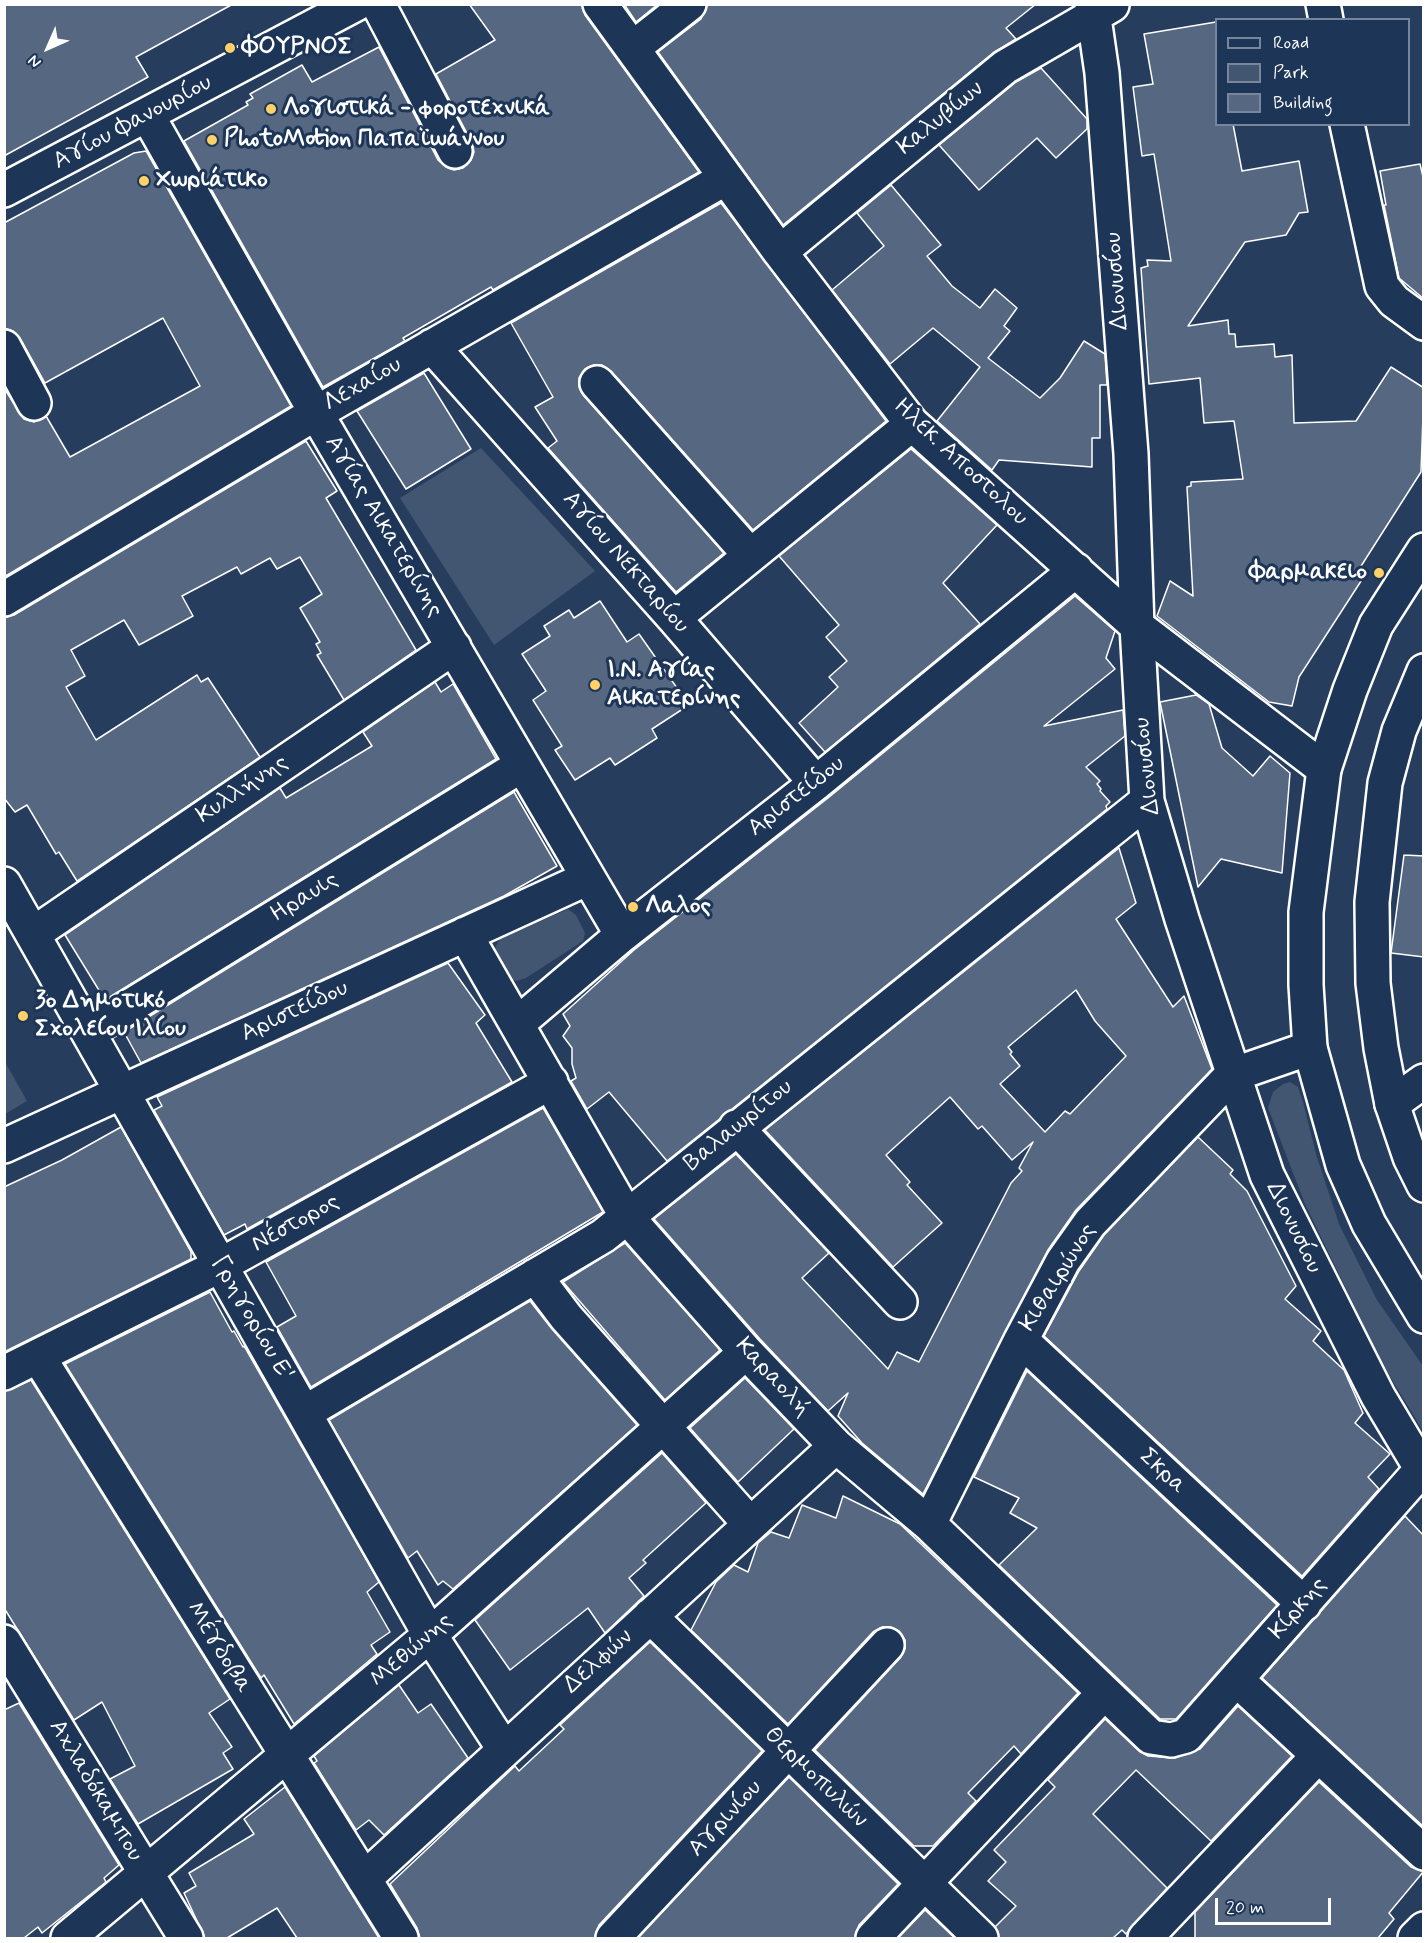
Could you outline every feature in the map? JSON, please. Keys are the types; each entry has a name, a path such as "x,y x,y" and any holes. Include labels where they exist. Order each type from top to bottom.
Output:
{"street":[{"name":"Αγίου Φανουρίου","path":"4,190 148,116 356,4"},
{"path":"378,4 455,151"},
{"name":"Ηλεκ. Αποστολου","path":"600,4 780,252 912,424 1137,626 1324,769"},
{"path":"633,48 689,4"},
{"name":"Καλυβίων","path":"780,252 1005,67 1100,7"},
{"name":"Διονυσίου","path":"1100,7 1102,73 1131,454 1137,626 1148,801 1232,1075 1267,1175 1299,1243 1378,1396 1422,1471"},
{"name":"Αγίας Αικατερίνης","path":"148,116 316,413 454,647 586,879 622,935"},
{"path":"1347,126 1382,286 1395,301 1424,323"},
{"name":"Λεχαίου","path":"4,599 316,413 726,178"},
{"name":"Αγίου Νεκταρίου","path":"432,346 674,618 816,783"},
{"path":"4,347 34,403"},
{"path":"597,383 750,555"},
{"path":"674,618 912,424"},
{"path":"1424,550 1376,625 1350,690 1324,769 1306,912 1305,985 1310,1048 1343,1166 1369,1224 1424,1316"},
{"name":"Αριστείδου","path":"517,1024 622,935 816,783 1076,570"},
{"name":"Κυλλήνης","path":"33,934 454,647"},
{"path":"1424,671 1399,731 1384,783 1372,902 1373,982 1392,1104 1410,1156 1424,1185"},
{"name":"Ηραυις","path":"88,1032 522,765"},
{"name":"Βαλαωρίτου","path":"304,1413 603,1236 736,1127 1148,801"},
{"name":"Αριστείδου","path":"4,1146 586,879"},
{"name":"Γρηγορίου Ε'","path":"4,884 430,1635 504,1749"},
{"name":"Καραολή","path":"465,934 627,1217 746,1352 836,1446 929,1524 1151,1737 1171,1740"},
{"name":"Κιθαιρώνος","path":"929,1524 1021,1340 1064,1261 1090,1223 1232,1075 1310,1048"},
{"path":"1392,1104 1424,1081"},
{"name":"Νέστορος","path":"4,1373 220,1265 551,1082"},
{"path":"736,1127 900,1302"},
{"path":"535,1276 566,1317 750,1524"},
{"name":"Σκρα","path":"1021,1340 1304,1604"},
{"name":"Μεθώνης","path":"68,1938 286,1758 430,1635 746,1352"},
{"name":"Μέγδοβα","path":"38,1356 286,1758 401,1938"},
{"name":"Δελφών","path":"364,1879 836,1446"},
{"name":"Κίρκης","path":"1171,1740 1186,1736 1422,1471"},
{"name":"Θερμοπυλών","path":"650,1616 981,1938"},
{"name":"Αχλαδόκαμπου","path":"4,1642 16,1687 146,1874 186,1938"},
{"name":"Αγρινίου","path":"613,1938 887,1645"},
{"path":"1237,1680 1424,1853"},
{"path":"873,1938 1104,1693"},
{"path":"1145,1938 1318,1756"},
{"path":"1415,1938 1424,1929"}],"green space":[{"path":"481,448 595,571 494,645 400,498"},
{"path":"568,909 576,915 585,933 583,941 526,978 516,981 506,976 494,950 500,939"},
{"path":"4,1060 27,1101 5,1114 4,1114"},
{"path":"1290,1082 1298,1087 1316,1154 1339,1224 1377,1300 1423,1366 1423,1431 1383,1365 1305,1204 1268,1108 1273,1092 1283,1084"}],"building":[{"path":"4,4 233,4 136,57 148,77 4,156"},
{"path":"469,4 582,4 585,15 699,172 493,290 491,287 403,338 405,341 323,387 184,141 248,105 246,102 253,98 250,94 302,65 312,82 379,47 438,160 454,170 463,168 471,160 474,152 472,143 436,74 495,40"},
{"path":"624,4 658,4 636,22"},
{"path":"707,4 1036,4 1006,28 1016,39 993,53 783,225 658,52 701,19"},
{"path":"1215,22 1215,126 1233,126 1242,171 1299,161 1308,212 1299,213 1286,235 1245,242 1188,326 1228,320 1229,334 1235,334 1236,347 1274,344 1275,357 1292,355 1294,423 1356,421 1391,367 1424,388 1421,472 1356,574 1363,578 1299,677 1292,706 1269,702 1157,616 1170,581 1193,596 1187,487 1191,486 1191,482 1243,479 1234,421 1204,423 1200,378 1149,384 1141,268 1148,266 1147,260 1171,261 1154,154 1142,156 1133,87 1153,84 1144,34"},
{"path":"1041,68 1087,119 1087,129 1056,158 1037,138 979,190 939,145 1016,82"},
{"path":"146,151 291,406 4,577 4,388 24,419 34,422 46,416 70,457 200,386 163,318 45,383 20,338 13,331 4,328 4,223 134,153"},
{"path":"1420,164 1424,181 1424,299 1399,278 1384,205 1386,205 1380,171"},
{"path":"891,185 941,245 927,256 952,286 980,308 995,289 1017,308 1004,326 1010,331 988,358 1040,398 1060,378 1084,341 1105,354 1107,385 1100,385 1100,438 1092,438 1092,467 999,460 992,470 937,421 980,367 933,328 890,364 832,290 884,246 857,213"},
{"path":"721,203 886,421 753,530 611,371 602,365 594,365 585,369 579,378 579,387 583,395 724,553 676,592 548,448 557,441 535,407 553,397 511,323"},
{"path":"424,373 471,449 406,489 357,411"},
{"path":"306,441 337,491 326,498 416,650 344,700 317,655 321,653 316,644 320,642 300,608 322,594 300,557 277,569 270,558 241,574 237,567 182,596 193,616 139,645 124,620 71,650 85,676 66,687 96,740 197,675 201,682 208,678 260,757 77,881 59,852 56,854 27,805 15,812 4,798 4,618 14,615"},
{"path":"911,449 997,525 943,583 980,624 825,752 799,723 838,687 829,677 847,661 826,637 839,625 779,556"},
{"path":"1075,596 1115,631 1106,658 1115,669 1044,726 1123,710 1125,736 1086,767 1100,781 1097,784 1100,791 1110,802 1106,806 1107,809 667,1161 609,1092 587,1109 571,1081 576,1078 572,1064 572,1048 563,1036 570,1026 563,1014 634,950 828,798"},
{"name":"Ι.Ν. Αγίας Αικατερίνης","path":"600,601 627,642 639,634 689,705 652,729 657,738 615,765 610,758 575,780 555,750 562,746 533,700 546,691 522,654 550,636 544,626 569,610 574,618"},
{"path":"435,682 441,692 453,684 496,759 105,1000 65,935 280,788 286,798 372,746 363,732"},
{"path":"1196,695 1209,704 1222,748 1253,776 1270,756 1290,773 1282,873 1221,859 1198,887 1160,702"},
{"path":"514,792 557,866 504,896 141,1063 124,1032"},
{"path":"1119,848 1136,903 1116,919 1173,1007 1184,996 1212,1069 1076,1210 1048,1250 923,1494 862,1443 838,1416 848,1393 828,1411 760,1339 654,1219 736,1154 829,1253 802,1278 888,1369 897,1352 919,1362 1011,1183 1022,1171 1019,1168 1033,1142 1012,1160 982,1126 978,1129 950,1097 886,1155 910,1182 907,1185 942,1223 893,1267 765,1130","holes":["1076,990 1095,1021 1126,1056 1070,1114 1065,1111 1045,1132 1000,1084 1020,1066 1010,1054 1012,1052 1008,1047"]},
{"path":"1404,855 1424,856 1424,957 1391,953"},
{"path":"448,963 485,1015 476,1023 512,1082 247,1229 245,1224 224,1235 154,1110 162,1106 157,1097"},
{"path":"543,1108 603,1212 311,1387 277,1327 296,1316 266,1262"},
{"path":"121,1127 191,1252 191,1259 4,1352 4,1187 62,1160"},
{"path":"1198,1137 1233,1170 1230,1174 1247,1191 1296,1286 1285,1299 1321,1331 1313,1341 1344,1370 1363,1413 1355,1423 1390,1454 1368,1477 1379,1489 1302,1576 1044,1336 1079,1271 1104,1235"},
{"path":"625,1243 720,1350 665,1400 563,1282"},
{"path":"210,1292 232,1332 234,1331 244,1346 379,1582 367,1592 390,1632 371,1645 377,1654 294,1724 264,1675 261,1678 65,1364"},
{"path":"530,1301 637,1425 453,1589 443,1581 438,1585 417,1551 408,1558 329,1420"},
{"path":"1027,1371 1277,1605 1176,1719 1160,1719 999,1565 1037,1528 1010,1513 1019,1498 974,1477"},
{"path":"745,1378 794,1429 738,1482 690,1428"},
{"path":"31,1380 230,1699 209,1713 232,1747 223,1753 233,1769 138,1824 110,1779 135,1766 102,1702 74,1720 4,1608 4,1391"},
{"path":"662,1453 706,1503 643,1560 646,1563 629,1578 644,1596 605,1633 588,1608 510,1670 475,1620"},
{"path":"843,1496 900,1524 1078,1693 1021,1754 1014,1746 968,1793 976,1801 933,1846 914,1846 815,1750 901,1657 905,1649 905,1640 899,1631 891,1627 882,1627 873,1632 788,1724 691,1630 716,1582 734,1565 748,1572 758,1543 771,1532 789,1538 802,1505 836,1518"},
{"path":"1405,1516 1424,1536 1424,1827 1262,1678"},
{"path":"650,1642 762,1751 599,1925 595,1938 420,1938 417,1928 390,1884 515,1766 519,1771 564,1729 560,1725"},
{"path":"399,1685 418,1713 431,1704 468,1758 384,1835 369,1820 356,1830 314,1763 317,1761 314,1756"},
{"path":"19,1703 119,1865 104,1878 106,1882 42,1933 38,1927 24,1938 4,1938 4,1710"},
{"path":"1238,1706 1292,1756 1211,1841 1136,1770 1093,1814 1167,1888 1126,1934 1122,1930 1113,1938 999,1938 995,1927 1016,1906 988,1881 1006,1862 994,1850 1055,1787 1048,1780 1105,1719 1139,1751 1148,1756 1175,1758 1200,1749"},
{"path":"789,1777 898,1884 859,1925 855,1938 638,1938"},
{"path":"1319,1782 1411,1867 1424,1871 1389,1913 1394,1919 1378,1938 1195,1938 1195,1912"},
{"path":"285,1787 379,1938 297,1938 277,1908 227,1938 205,1938 184,1893 196,1886 189,1873 254,1834 244,1819"},
{"path":"925,1910 955,1938 898,1938"}],"place":[{"name":"ΦΟΥΡΝΟΣ","path":"230,48"},
{"name":"Λογιστικά - φοροτεχνικά","path":"271,109"},
{"name":"PhotoMotion Παπαϊωάννου","path":"212,140"},
{"name":"Χωριάτικο","path":"144,181"},
{"name":"Φαρμακειο","path":"1379,573"},
{"name":"Ι.Ν. Αγίας Αικατερίνης","path":"595,685"},
{"name":"Λαλος","path":"633,907"},
{"name":"3ο Δημοτικό Σχολείου Ιλίου","path":"23,1016"}]}
